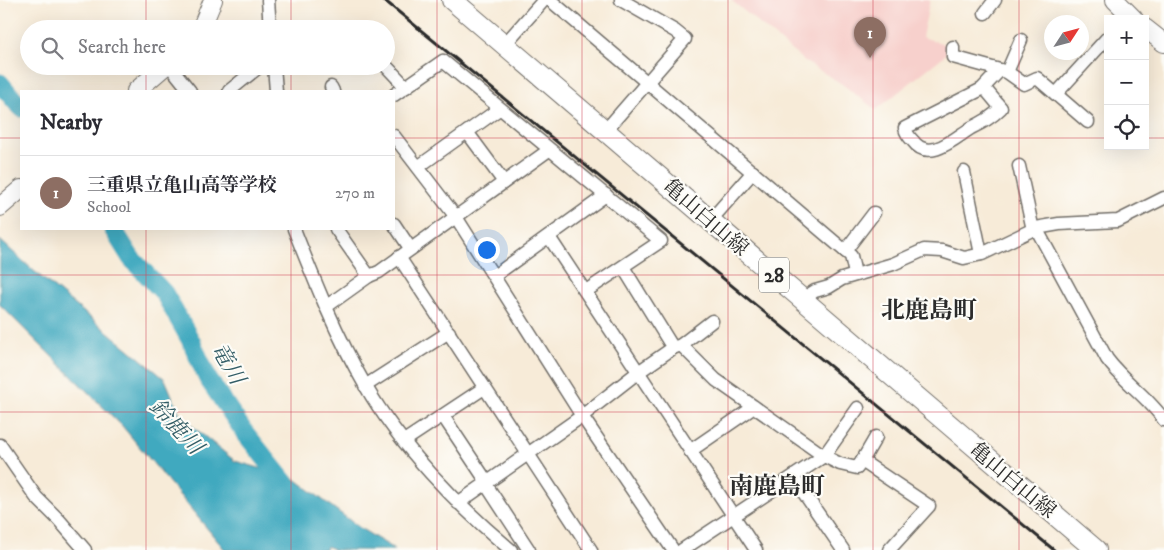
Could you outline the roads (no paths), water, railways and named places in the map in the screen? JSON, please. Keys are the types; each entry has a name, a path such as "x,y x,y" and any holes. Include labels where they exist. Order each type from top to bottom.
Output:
{"main road":[{"path":"205,20 213,0"},
{"name":"亀山白山線","path":"452,0 1096,550"},
{"path":"1115,0 1127,15"},
{"path":"1149,31 1164,43"},
{"path":"137,90 155,75"},
{"path":"0,207 20,189"}],"street":[{"path":"268,0 269,20"},
{"path":"504,45 544,0"},
{"path":"550,0 851,256 855,274"},
{"path":"605,131 685,39 675,30 622,0"},
{"path":"986,12 995,0"},
{"path":"982,89 986,90 1000,108 991,119 971,128 945,147 923,150 917,147 906,132 905,128 982,89 1003,71 1021,40"},
{"path":"1056,94 1104,41"},
{"path":"952,47 953,57 1003,71 1024,84 1037,78 1088,122"},
{"path":"395,94 443,61 661,241 586,291"},
{"path":"173,75 189,90"},
{"path":"230,90 249,75"},
{"path":"275,75 276,90"},
{"path":"395,75 406,87"},
{"path":"418,167 499,109"},
{"path":"467,132 504,182"},
{"path":"395,137 456,217 582,416 673,550"},
{"path":"327,306 369,276 400,257 549,150"},
{"path":"1019,166 1035,229 1107,359 1115,370 1160,405 1164,420"},
{"path":"710,220 753,172"},
{"path":"964,172 981,254"},
{"path":"494,276 606,195"},
{"path":"802,299 855,274 893,264 924,250 942,250 964,258 981,254 1035,229 1060,224 1118,222 1164,198"},
{"path":"845,251 874,213"},
{"path":"395,226 410,248"},
{"path":"294,230 327,306 365,386 404,441 458,503 511,550"},
{"path":"337,230 369,276"},
{"path":"549,237 586,291 637,373 756,550"},
{"path":"400,257 589,549"},
{"path":"623,267 677,346 716,380 824,456 840,464 857,468 876,437"},
{"path":"458,503 582,416 637,373 712,321"},
{"path":"365,386 449,332"},
{"path":"404,441 484,388"},
{"path":"690,451 754,407"},
{"path":"688,548 824,456 858,408"},
{"path":"443,416 529,550"},
{"path":"0,445 36,497 85,550"},
{"path":"862,461 930,506 889,550"},
{"path":"793,477 843,550"}],"water":[{"name":"鈴鹿川","path":"0,240 34,271 165,379 181,417 235,461 294,478 360,528 396,550 334,550 327,546 326,550 225,550 123,427 0,305"}],"waterway":[{"name":"竜川","path":"0,83 20,107"},
{"name":"竜川","path":"114,230 131,258 164,293 191,341 208,379 245,433 293,493"}],"railway":[{"path":"384,0 1054,550"}],"place":[{"name":"三重県立亀山高等学校","path":"870,58"}],"district":[{"name":"北鹿島町","path":"929,310"},
{"name":"南鹿島町","path":"777,486"}]}
